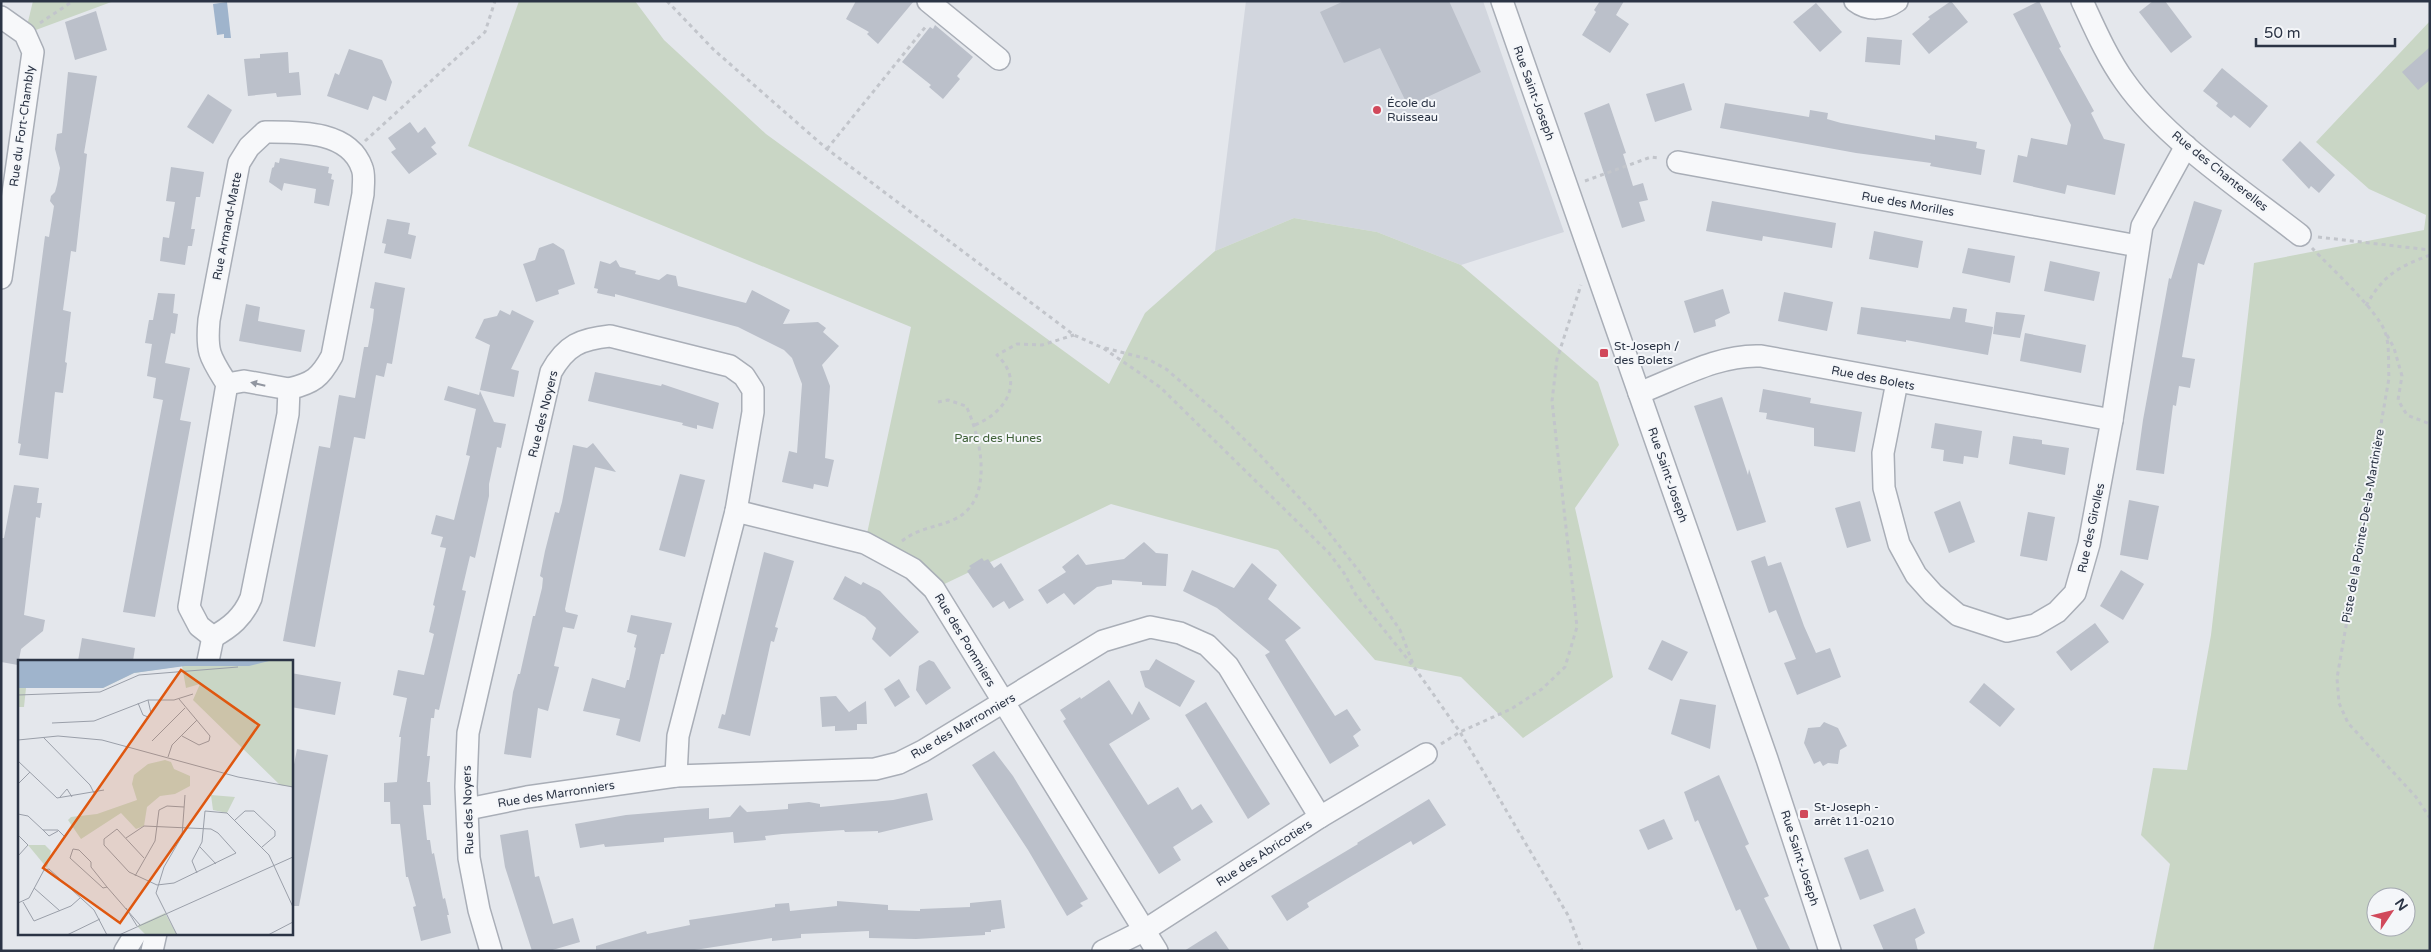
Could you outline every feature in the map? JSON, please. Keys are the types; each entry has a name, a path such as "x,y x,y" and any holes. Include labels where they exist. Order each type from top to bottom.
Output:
{"street":[{"name":"Rue Saint-Joseph","path":"1502,1 1767,759 1830,951"},
{"path":"1855,1 1862,6 1876,9 1897,1"},
{"name":"Rue des Chanterelles","path":"2082,1 2108,57 2125,83 2186,146 2300,235"},
{"path":"933,6 999,60"},
{"path":"1,18 25,34"},
{"name":"Rue du Fort-Chambly","path":"1,278 32,52 25,34"},
{"name":"Rue Armand-Matte","path":"228,384 214,363 207,344 209,320 239,163 249,147 265,132 296,132 336,139 354,151"},
{"name":"Rue des Girolles","path":"1897,382 1883,453 1884,488 1899,544 1916,575 1933,594 1958,615 2008,631 2035,625 2057,612 2075,593 2089,544 2112,420 2142,226 2150,208 2186,146"},
{"path":"213,637 199,626 189,607 228,384 244,380 289,389 308,384 324,372 332,356 363,194 363,169 354,151"},
{"name":"Rue des Morilles","path":"1678,162 2138,246"},
{"name":"Rue des Noyers","path":"491,951 479,910 469,858 466,787 468,734 551,372 560,355 584,341 610,336 730,366 744,376 753,390 753,412 736,511 678,736 676,776"},
{"name":"Rue des Bolets","path":"1639,392 1712,364 1744,355 1761,356 2112,420"},
{"path":"208,660 213,637 229,628 245,611 251,598 288,414 289,389"},
{"name":"Rue des Pommiers","path":"736,511 865,543 913,569 934,589 1157,951"},
{"name":"Rue des Marronniers","path":"468,809 527,797 676,776 875,769 898,763 1003,703 1103,641 1150,627 1180,633 1206,645 1228,666 1320,817"},
{"name":"Rue des Abricotiers","path":"1103,951 1145,930 1320,817 1426,754"},
{"path":"125,951 135,934"},
{"path":"152,951 156,934"}],"path":[{"path":"25,34 73,1"},
{"path":"354,151 485,32 495,1"},
{"path":"667,1 714,50 826,149 1074,335 1103,348 1160,387 1294,516 1329,553 1344,573 1356,595 1414,667 1460,732 1560,900 1582,950"},
{"path":"826,149 933,6"},
{"path":"1568,187 1651,156 1678,162"},
{"path":"2300,235 2430,250"},
{"path":"2300,235 2376,317 2394,348 2402,376 2398,400 2408,415 2430,424"},
{"path":"2366,306 2385,277 2402,265 2430,255"},
{"path":"1460,732 1512,709 1542,689 1565,667 1577,627 1552,401 1556,359 1567,322 1592,258"},
{"name":"Piste de la Pointe-De-la-Martinière","path":"2386,332 2389,378 2337,678 2339,703 2348,723 2416,797 2430,818"},
{"path":"975,425 990,419 1008,398 1010,374 1008,365 997,355 1017,344 1042,344 1074,335"},
{"path":"1103,348 1148,359 1166,369 1220,415 1260,455 1316,516 1376,594 1400,630 1414,667"},
{"path":"886,554 915,531 956,518 967,510 977,497 981,479 980,447 975,425 966,406 948,400 938,402"}],"shaded area":[{"name":"École du Ruisseau","path":"1246,1 1483,1 1564,232 1461,265 1377,232 1294,218 1215,251"}],"green space":[{"path":"33,1 114,1 25,34"},
{"name":"Parc des Hunes","path":"519,1 635,1 664,40 766,134 1109,384 1145,313 1215,251 1294,218 1377,232 1461,265 1598,382 1619,445 1575,508 1613,677 1523,738 1461,677 1375,660 1278,550 1111,504 934,589 865,543 911,327 468,146"},
{"path":"2430,21 2430,951 2153,951 2170,864 2141,835 2153,768 2187,770 2211,635 2254,263 2424,230 2426,215 2369,189 2316,142"}],"water":[{"path":"227,2 231,38 224,38 224,34 217,35 213,4"}],"building":[{"path":"856,1 914,1 878,44 867,34 869,32 846,19"},
{"name":"École du Ruisseau","path":"1344,1 1449,1 1481,72 1408,106 1380,48 1344,63 1320,12"},
{"path":"1600,1 1624,1 1616,15 1629,24 1610,53 1582,35 1596,12 1594,10"},
{"path":"1951,1 1968,22 1929,54 1912,34 1930,19 1928,17"},
{"path":"2039,1 2061,47 2059,48 2094,111 2091,113 2104,139 2125,144 2115,195 2067,185 2065,194 2013,182 2018,155 2027,157 2031,138 2067,145 2071,125 2013,14"},
{"path":"2153,1 2165,1 2192,37 2171,53 2139,12"},
{"path":"1816,3 1842,32 1820,52 1793,22"},
{"path":"96,11 107,50 75,60 65,22"},
{"path":"935,25 973,57 957,76 960,79 943,99 929,87 931,85 902,62 930,27 933,29"},
{"path":"1867,37 1902,40 1900,65 1865,62"},
{"path":"2430,47 2430,80 2418,90 2402,72"},
{"path":"349,49 382,60 392,82 386,101 373,96 368,110 327,96 335,73 339,75"},
{"path":"288,52 289,73 299,72 301,95 277,97 276,93 248,96 244,59 260,58 260,54"},
{"path":"2222,68 2268,106 2250,128 2234,115 2231,118 2216,106 2218,103 2203,91"},
{"path":"68,72 97,76 84,153 87,154 76,252 71,251 63,310 71,312 65,362 67,363 63,393 55,392 48,459 19,455 21,444 18,443 45,236 49,237 54,206 50,201 51,196 55,192 60,168 55,149 57,134 62,133"},
{"path":"1684,83 1692,110 1655,122 1646,94"},
{"path":"208,94 232,110 213,144 187,127"},
{"path":"1609,103 1626,153 1623,154 1633,186 1643,183 1648,200 1639,202 1645,221 1622,228 1584,113"},
{"path":"1725,103 1809,117 1810,110 1828,113 1827,119 1841,123 1935,140 1935,135 1977,142 1976,148 1985,150 1981,175 1930,166 1931,163 1856,153 1720,128"},
{"path":"410,122 418,133 425,127 436,143 431,147 437,154 409,174 391,152 396,149 388,138"},
{"path":"2300,141 2335,175 2319,193 2311,186 2309,189 2282,160"},
{"path":"280,158 329,167 328,173 332,174 331,179 334,180 329,206 314,203 316,189 284,183 282,191 269,182 272,168 275,162 279,163"},
{"path":"171,167 204,172 200,197 196,197 191,229 195,229 192,246 188,246 185,265 160,261 163,237 169,238 175,202 166,201"},
{"path":"1712,201 1836,223 1832,248 1763,236 1762,241 1706,231"},
{"path":"2194,201 2222,210 2204,265 2198,263 2182,357 2195,359 2190,388 2179,386 2176,406 2173,405 2164,474 2136,470 2143,420 2169,278 2171,279"},
{"path":"387,219 410,223 408,234 416,236 411,259 384,253 386,244 382,243"},
{"path":"1874,231 1923,241 1918,268 1869,259"},
{"path":"553,243 564,250 575,284 558,290 559,294 536,302 523,264 535,260 539,248"},
{"path":"1968,248 2015,256 2010,283 1962,273"},
{"path":"616,260 620,267 636,271 635,274 659,280 667,274 676,276 678,286 746,303 752,290 790,310 783,324 818,322 826,328 823,332 839,346 822,365 830,386 825,458 834,460 828,487 814,484 813,489 782,482 789,451 797,453 802,384 792,358 784,350 738,327 615,294 615,297 597,293 598,289 594,288 600,261 610,264"},
{"path":"2050,261 2100,272 2094,301 2044,291"},
{"path":"375,282 405,288 392,364 387,363 384,377 376,375 365,439 354,437 315,647 283,641 319,446 330,448 339,395 355,398 364,347 368,347 373,319 374,309 370,308"},
{"path":"1723,289 1730,313 1715,320 1716,326 1694,333 1684,301"},
{"path":"1784,292 1833,302 1827,331 1778,321"},
{"path":"158,293 175,294 173,313 178,314 175,334 171,333 165,363 190,368 180,420 191,422 155,617 123,612 163,400 153,398 156,378 147,376 152,344 145,343 149,320 153,320"},
{"path":"246,304 260,307 258,321 305,330 301,352 239,341"},
{"path":"1861,307 1950,319 1953,307 1967,309 1965,322 1993,327 1988,355 1906,340 1906,342 1857,334"},
{"path":"500,310 510,315 512,310 534,321 511,369 519,371 514,397 480,390 490,345 475,338 484,319 497,316"},
{"path":"1996,312 2025,315 2020,338 1993,334"},
{"path":"2025,333 2086,345 2081,373 2020,361"},
{"path":"595,372 661,386 662,384 719,403 713,429 697,425 697,429 682,425 683,423 588,401"},
{"path":"448,386 479,395 480,391 494,422 506,424 501,448 497,447 489,484 489,496 475,558 470,556 462,590 466,591 439,710 435,709 434,718 431,718 427,756 430,756 427,782 430,782 431,805 423,805 427,840 430,840 432,854 434,853 443,899 445,898 449,915 447,915 451,933 421,941 413,907 416,906 408,877 406,877 400,824 391,824 390,802 384,802 384,783 397,782 401,737 399,737 407,698 393,695 398,670 424,675 434,634 429,632 446,548 440,547 443,537 431,534 436,515 454,520 470,456 466,455 476,409 444,400"},
{"path":"1763,389 1811,398 1810,403 1862,412 1855,452 1814,446 1814,428 1766,419 1767,413 1759,412"},
{"path":"1722,397 1748,475 1749,469 1766,522 1737,531 1694,406"},
{"path":"1935,423 1982,431 1978,458 1964,456 1963,464 1943,461 1944,450 1931,448"},
{"path":"2013,436 2042,440 2042,444 2069,448 2065,475 2009,464"},
{"path":"593,443 616,472 595,467 565,609 566,612 578,615 574,629 563,627 554,666 559,667 548,711 538,708 531,758 504,754 513,692 518,674 520,674 533,616 535,616 542,588 543,578 540,576 545,551 555,512 559,513 562,502 573,445 587,448"},
{"path":"680,474 705,480 685,557 659,550"},
{"path":"14,485 39,488 37,503 42,503 40,518 36,517 24,615 45,620 43,631 21,649 18,665 1,662 1,538 4,538"},
{"path":"2129,500 2159,506 2148,560 2120,555"},
{"path":"1860,501 1871,541 1847,548 1835,508"},
{"path":"1960,501 1975,542 1949,553 1934,512"},
{"path":"2028,512 2055,517 2047,561 2020,556"},
{"path":"1144,542 1156,553 1168,554 1166,586 1142,585 1142,582 1112,580 1112,584 1097,587 1074,605 1064,593 1047,604 1038,590 1066,572 1062,567 1078,554 1086,565 1124,559"},
{"path":"764,552 794,561 775,627 778,628 774,642 771,641 750,736 718,728 722,714 725,715"},
{"path":"1765,556 1768,566 1781,562 1804,626 1816,653 1830,648 1841,677 1797,695 1784,663 1796,659 1776,610 1769,613 1751,561"},
{"path":"982,558 984,561 988,559 994,568 1001,563 1024,600 1009,609 1004,601 993,608 967,571 971,568 969,566"},
{"path":"1252,563 1277,585 1268,599 1301,628 1285,640 1335,716 1347,709 1361,730 1353,736 1359,746 1330,764 1265,655 1270,652 1217,608 1183,591 1192,570 1234,588"},
{"path":"2121,570 2144,584 2123,620 2100,606"},
{"path":"845,576 861,585 863,582 880,591 919,632 890,657 872,639 876,628 865,617 833,599"},
{"path":"631,615 672,623 664,654 661,654 640,742 616,735 620,719 583,711 592,678 625,688 627,680 629,680 637,635 627,632"},
{"path":"2095,623 2109,642 2071,671 2056,652"},
{"path":"82,638 135,648 133,660 78,660"},
{"path":"1662,640 1688,652 1672,681 1648,669"},
{"path":"1156,659 1195,681 1180,707 1145,687 1140,671 1149,670"},
{"path":"929,660 934,662 951,688 926,705 916,690 919,666"},
{"path":"292,673 341,682 335,715 292,707"},
{"path":"899,679 910,697 895,707 884,689"},
{"path":"1109,680 1132,715 1139,701 1150,719 1109,744 1148,805 1178,787 1192,810 1201,804 1213,822 1173,847 1181,860 1159,874 1063,721 1066,719 1060,710 1080,697 1081,699"},
{"path":"1984,683 2015,709 2000,727 1969,702"},
{"path":"836,696 849,712 866,701 867,724 857,724 857,730 835,731 835,726 822,727 820,697"},
{"path":"1680,699 1716,705 1710,749 1671,734"},
{"path":"1206,702 1270,804 1248,819 1185,715"},
{"path":"1824,722 1838,728 1847,746 1840,750 1838,764 1828,763 1823,766 1820,761 1814,764 1804,743 1808,728 1820,727"},
{"path":"297,749 328,755 299,906 292,906 292,775"},
{"path":"994,751 1013,776 1088,899 1080,903 1083,906 1067,916 1028,850 972,765"},
{"path":"1719,775 1749,844 1745,846 1769,896 1764,898 1791,951 1758,951 1740,909 1736,911 1698,820 1695,822 1684,792"},
{"path":"927,793 933,820 878,833 878,831 845,832 844,830 782,834 765,836 766,840 734,843 733,832 664,838 664,842 605,847 604,844 580,848 575,824 626,815 709,808 709,819 730,817 740,805 747,812 788,809 788,804 809,802 820,804 820,807 893,800"},
{"path":"1429,799 1446,825 1413,845 1411,841 1350,877 1307,903 1309,907 1287,921 1271,896"},
{"path":"1664,819 1673,839 1648,850 1639,830"},
{"path":"528,830 535,877 539,876 553,924 573,918 580,942 549,951 532,951 505,867 500,835"},
{"path":"1868,849 1884,891 1860,900 1844,858"},
{"path":"1001,900 1005,928 985,932 985,935 916,939 869,938 869,931 801,934 801,938 772,941 772,938 688,951 596,951 596,946 646,931 647,934 690,925 689,920 775,907 775,904 789,903 790,911 837,906 837,901 888,905 888,910 920,911 920,909 970,907 970,903"},
{"path":"1915,908 1925,933 1915,939 1918,951 1884,951 1873,925"},
{"path":"1216,931 1230,951 1184,951"}],"place":[{"name":"École du Ruisseau","path":"1377,110"},
{"name":"St-Joseph / des Bolets","path":"1604,353"},
{"name":"St-Joseph - arrêt 11-0210","path":"1804,814"}]}
